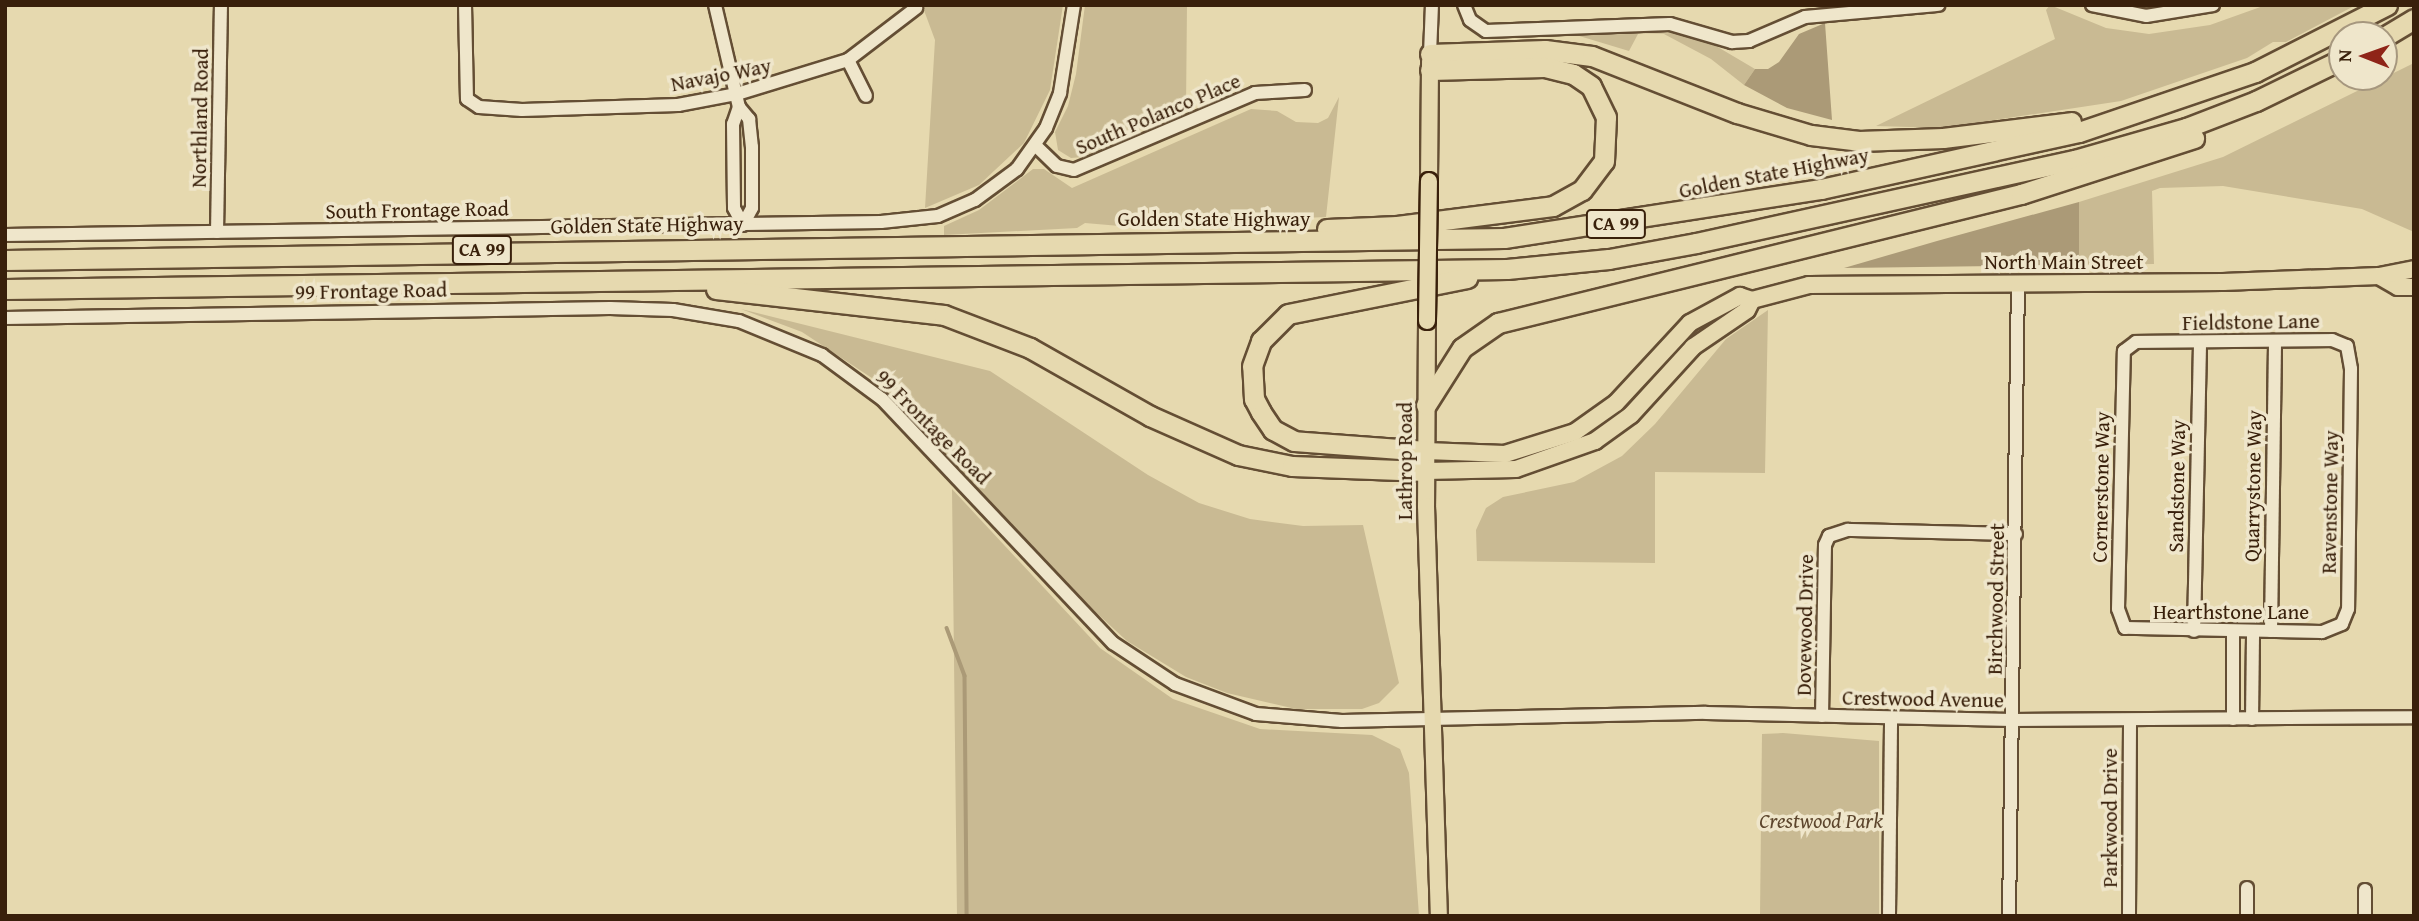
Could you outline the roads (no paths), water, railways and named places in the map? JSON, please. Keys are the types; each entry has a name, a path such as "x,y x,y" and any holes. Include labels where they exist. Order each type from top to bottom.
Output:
{"highway":[{"name":"Golden State Highway","path":"5,260 960,243 1504,238 1821,190 2079,132 2255,72 2387,5"},
{"path":"2398,29 2414,19"},
{"path":"1430,62 1545,50 1592,56 1737,113 1811,135 1858,141 1968,136 2142,112"},
{"path":"960,243 1397,226 1508,214 1567,199 1591,181 1604,161 1606,117 1591,86 1573,74 1544,67 1430,62"},
{"name":"CA 99","path":"5,289 1507,269 1609,259 1696,243 2075,160 2186,128 2256,101 2328,68"},
{"path":"1426,405 1462,348 1498,323 2082,176 2189,140 2270,106 2328,70"},
{"path":"1426,451 1313,445 1281,435 1254,399 1251,374 1256,351 1270,328 1296,311 1507,269"},
{"path":"663,280 944,315 1030,348 1150,416 1238,455 1292,466 1426,471"}],"main road":[{"name":"Lathrop Road","path":"1430,62 1426,471 1438,916"},
{"name":"North Main Street","path":"1426,451 1505,454 1575,432 1616,402 1690,323 1740,296 1752,300 1809,285 2379,276 2414,270"},
{"name":"North Main Street","path":"2379,276 2398,287 2414,287"},
{"name":"North Main Street","path":"1426,471 1516,469 1595,441 1615,429 1693,347 1747,310 1752,300"}],"street":[{"name":"Northland Road","path":"217,232 221,5"},
{"name":"Navajo Way","path":"465,5 464,88 470,103 522,110 678,105 738,100 848,60 916,8"},
{"path":"715,5 738,100 749,119 752,208 743,225"},
{"name":"South Frontage Road","path":"5,234 902,222 938,216 975,200 1017,169 1035,145 1060,93 1074,5"},
{"name":"Lathrop Road","path":"1430,62 1432,5"},
{"path":"1464,5 1470,20 1486,31 1670,24 1732,42 1749,41 1805,17 1938,5"},
{"path":"2092,5 2146,16 2213,5"},
{"path":"848,60 866,96"},
{"name":"South Polanco Place","path":"1035,145 1057,166 1074,170 1255,93 1305,90"},
{"path":"738,100 733,124 734,208 743,225"},
{"name":"Birchwood Street","path":"2009,916 2018,283"},
{"name":"99 Frontage Road","path":"5,318 610,307 673,310 739,321 822,355 882,399 1086,617 1144,666 1217,703 1256,714 1318,721 1432,719"},
{"name":"Fieldstone Lane","path":"2123,378 2124,351 2130,344 2275,341 2343,343 2349,352 2351,406"},
{"name":"Quarrystone Way","path":"2271,631 2275,341"},
{"name":"Sandstone Way","path":"2194,631 2200,342"},
{"name":"Cornerstone Way","path":"2118,597 2123,378"},
{"name":"Ravenstone Way","path":"2329,630 2342,624 2348,609 2351,406"},
{"name":"Dovewood Drive","path":"1822,716 1825,545 1829,536 1848,530 2016,534"},
{"name":"Hearthstone Lane","path":"2118,597 2119,622 2124,628 2194,631 2329,630"},
{"path":"2233,631 2233,719"},
{"path":"2252,719 2253,631"},
{"name":"Crestwood Avenue","path":"1432,719 1822,716 2130,721 2414,716"},
{"path":"1889,916 1891,719"},
{"name":"Parkwood Drive","path":"2129,916 2130,721"},
{"path":"2247,888 2247,916"},
{"path":"2365,890 2365,916"}],"waterway":[{"path":"947,628 965,676 967,916"}],"park label":[{"name":"Crestwood Park","path":"1821,821"}]}
